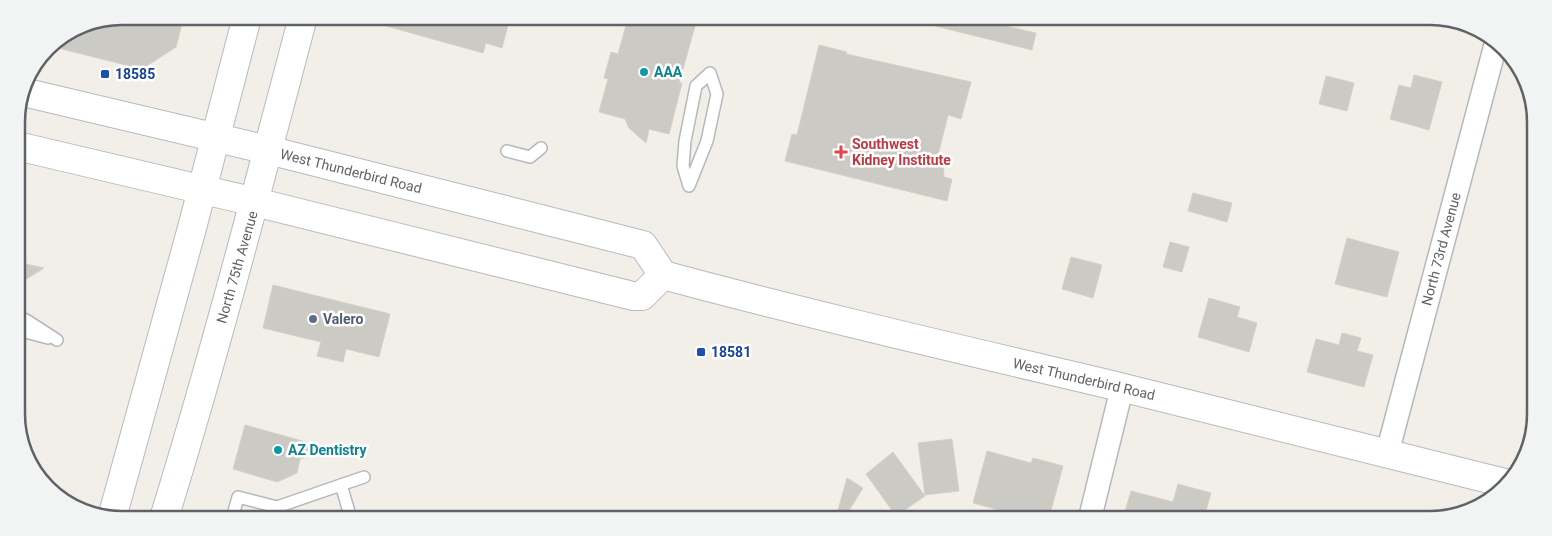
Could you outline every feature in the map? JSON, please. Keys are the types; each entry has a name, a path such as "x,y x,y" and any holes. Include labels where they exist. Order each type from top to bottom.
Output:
{"main road":[{"path":"114,510 202,190 245,25"},
{"name":"North 75th Avenue","path":"166,511 199,401 301,25"},
{"name":"West Thunderbird Road","path":"29,94 268,150 642,245 663,275 831,319 1122,388 1499,482"},
{"path":"25,148 254,202 633,296 642,296 663,275"}],"street":[{"name":"North 73rd Avenue","path":"1387,454 1495,49"},
{"path":"1092,511 1122,388"}],"lane":[{"path":"710,73 717,94 707,141 689,186 683,166 685,141 696,86 710,73"},
{"path":"507,152 530,157 541,148"},
{"path":"25,320 57,340 25,332"},
{"path":"234,511 238,497 277,507 364,477"},
{"path":"341,485 349,511"}],"building":[{"path":"116,25 182,25 176,47 142,69 59,48 79,35 103,27"},
{"path":"383,25 508,25 502,48 486,43 483,53"},
{"name":"AAA","path":"626,25 695,25 679,83 682,83 669,134 649,129 646,143 629,128 625,119 599,112 608,79 604,78 611,52 618,54"},
{"path":"1001,25 1036,33 1032,50 935,26"},
{"path":"819,45 847,52 846,54 971,82 961,119 948,115 937,159 943,160 944,177 952,179 947,201 785,161 792,134 797,135"},
{"path":"1414,75 1442,82 1429,130 1390,119 1399,85 1411,88"},
{"path":"1326,76 1354,83 1347,111 1319,104"},
{"path":"1193,193 1232,203 1227,222 1188,211"},
{"path":"1347,238 1399,252 1387,297 1335,284"},
{"path":"1170,242 1189,247 1182,272 1163,267"},
{"path":"1071,257 1102,265 1093,298 1062,289"},
{"path":"25,264 44,268 25,280"},
{"path":"273,285 390,314 379,357 346,349 343,362 317,356 321,342 263,328"},
{"path":"1209,298 1240,307 1237,317 1257,323 1249,352 1198,337"},
{"path":"1342,333 1361,338 1357,351 1373,355 1364,387 1307,372 1316,339 1339,345"},
{"name":"AZ Dentistry","path":"245,425 331,449 300,459 297,473 277,482 233,469"},
{"path":"952,439 959,491 925,495 918,443"},
{"path":"987,451 1031,463 1033,458 1063,466 1051,511 1002,511 973,503"},
{"path":"893,452 925,496 903,511 892,511 866,474"},
{"path":"847,478 863,488 849,511 838,511"},
{"path":"1178,484 1211,493 1206,511 1125,511 1131,491 1173,502"}],"place":[{"name":"AAA","path":"644,72"},
{"name":"18585","path":"105,74"},
{"name":"Southwest Kidney Institute","path":"841,152"},
{"name":"Valero","path":"313,319"},
{"name":"18581","path":"701,352"},
{"name":"AZ Dentistry","path":"278,450"}]}
